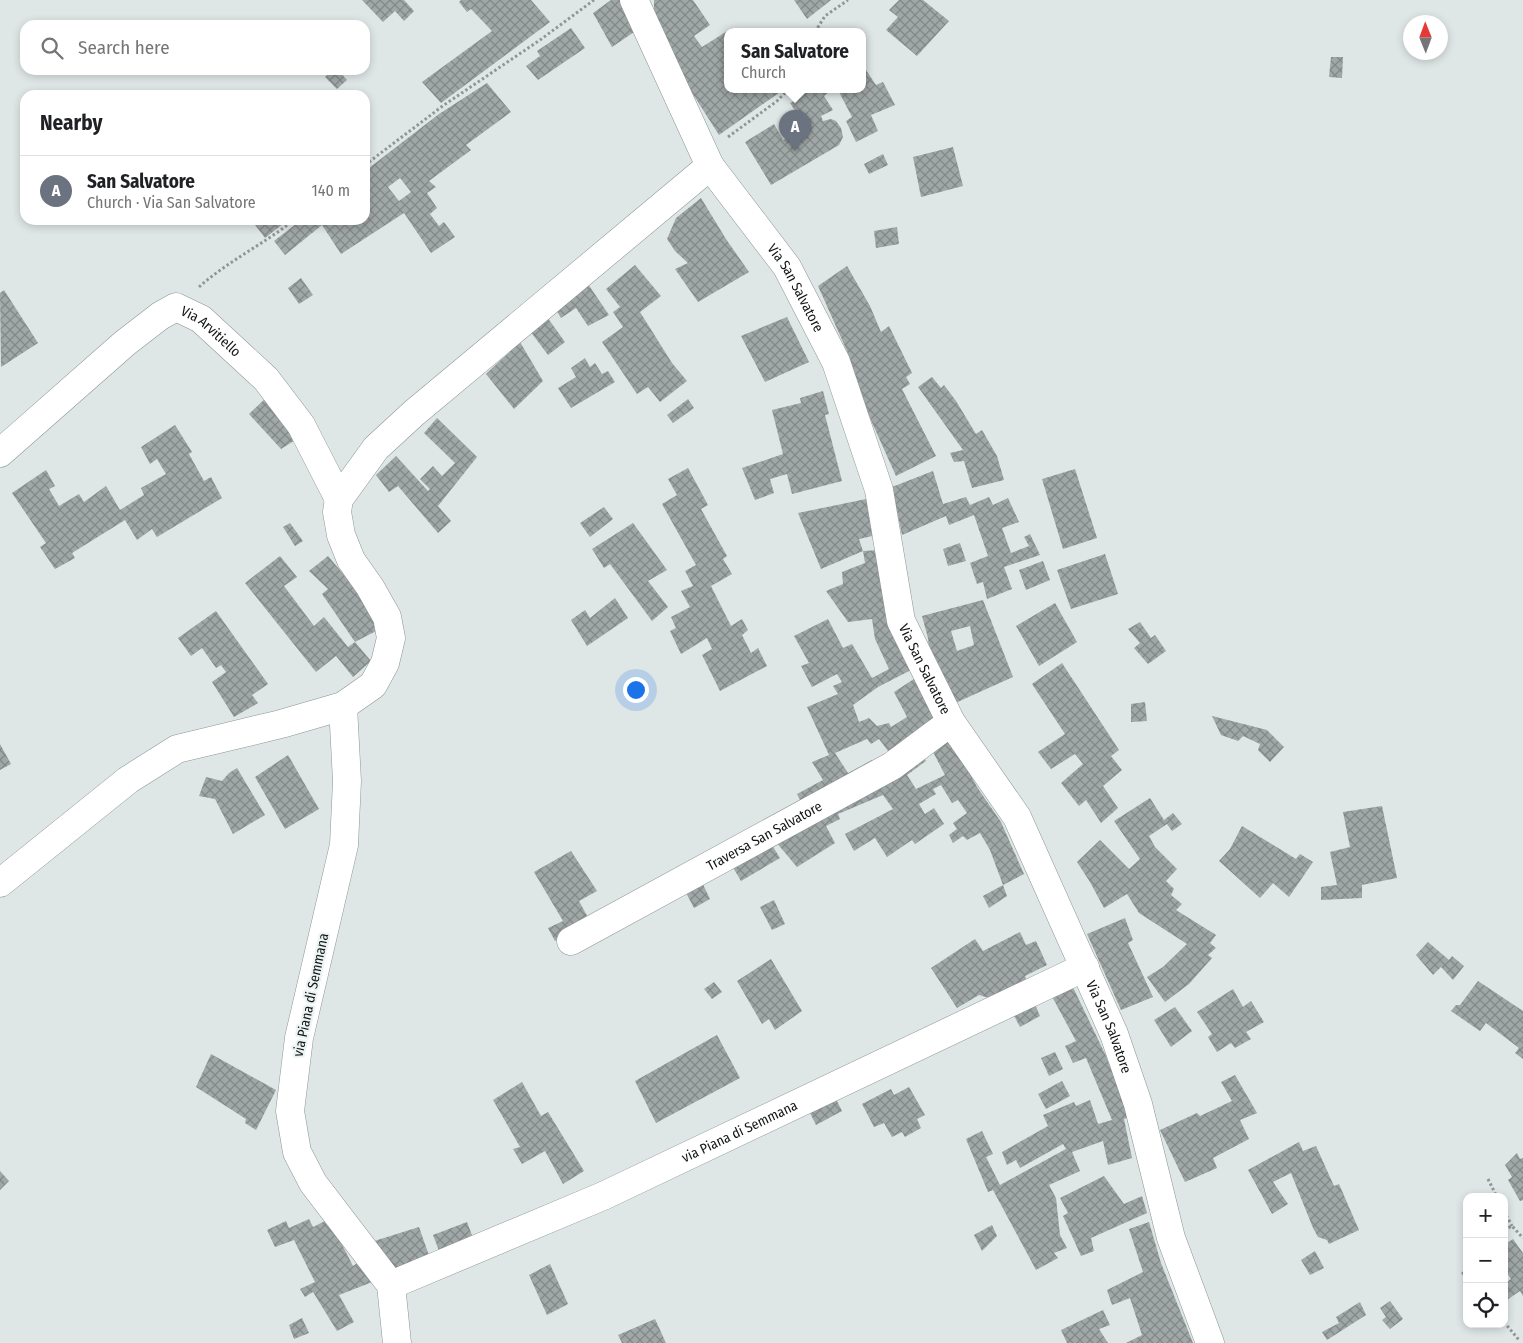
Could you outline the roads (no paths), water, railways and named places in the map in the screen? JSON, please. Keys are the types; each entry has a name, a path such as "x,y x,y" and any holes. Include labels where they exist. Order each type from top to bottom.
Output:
{"street":[{"name":"Via San Salvatore","path":"634,0 707,160 787,266 836,362 879,490 901,621 951,722 1018,817 1114,1034 1138,1104 1171,1238 1210,1343"},
{"path":"0,883 128,780 177,749 281,724 343,706 373,685 385,663 391,638 387,617 370,587 351,560 341,535 337,512 339,499 376,448 414,412 707,160"},
{"name":"Via Arvitiello","path":"0,453 125,342 160,316 176,307 201,319 266,379 301,425 339,499"},
{"name":"via Piana di Semmana","path":"343,706 347,781 344,844 299,1038 290,1111 298,1152 313,1183 390,1285 603,1196 1085,967"},
{"name":"Traversa San Salvatore","path":"571,941 892,766 951,722"},
{"path":"390,1285 397,1343"}],"place":[{"name":"San Salvatore","path":"795,151"}]}
